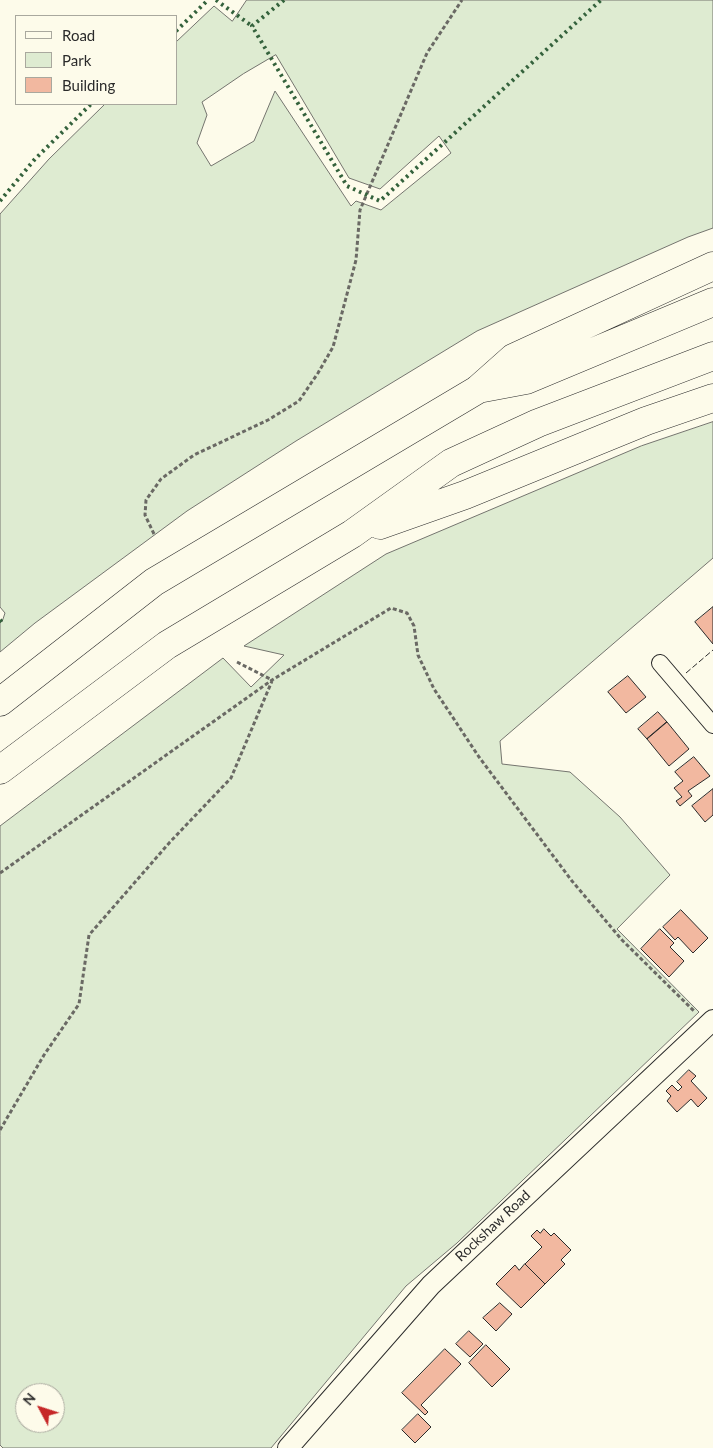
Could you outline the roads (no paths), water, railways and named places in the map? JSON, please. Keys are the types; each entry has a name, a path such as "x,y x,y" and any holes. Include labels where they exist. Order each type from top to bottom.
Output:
{"highway":[{"path":"0,702 154,582 477,390 513,358 713,266"},
{"path":"477,390 526,380 713,302"},
{"path":"0,770 167,646 352,534 451,463 538,423 713,356"},
{"path":"352,534 465,496 646,421 713,398"}],"street":[{"path":"660,663 713,725"},
{"name":"Rockshaw Road","path":"288,1448 437,1280 710,1023"}]}
